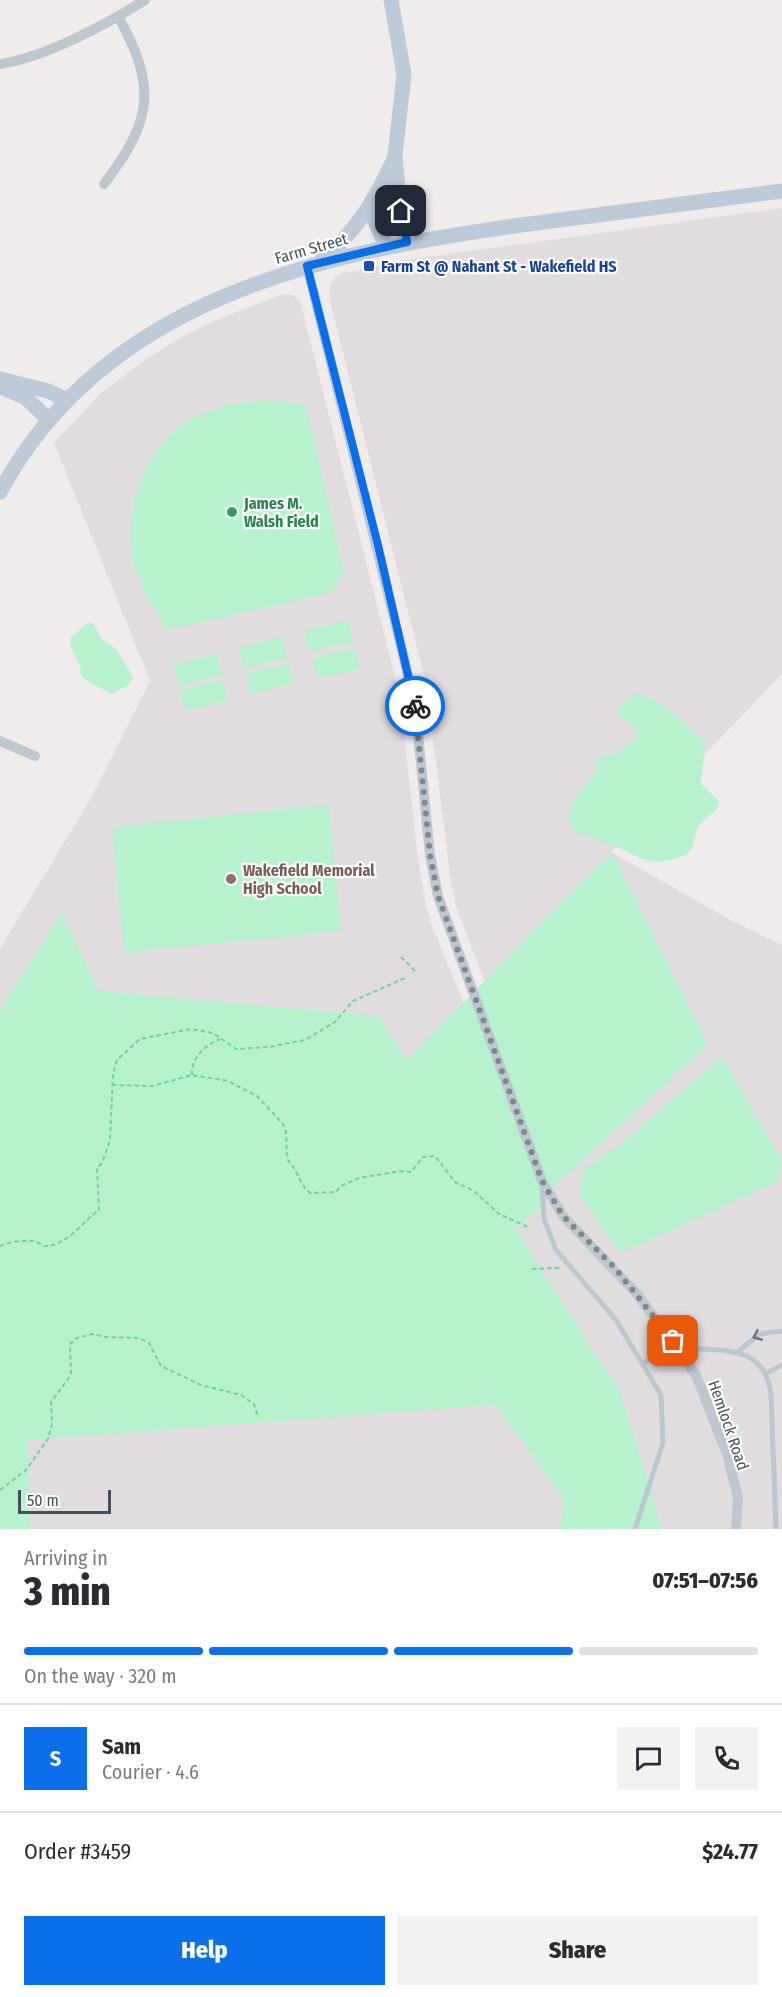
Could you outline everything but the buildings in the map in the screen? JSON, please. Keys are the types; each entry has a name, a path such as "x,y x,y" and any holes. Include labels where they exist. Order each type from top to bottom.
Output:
{"main road":[{"path":"391,0 405,74 395,156 399,199 407,242"},
{"path":"312,264 346,240 375,200 395,156"},
{"name":"Farm Street","path":"0,492 14,468 49,420 68,400 125,351 175,320 223,296 312,264 407,242 782,191"},
{"path":"375,200 374,219 386,246"},
{"path":"0,379 48,391 68,400"},
{"path":"0,387 25,397 49,420"}],"street":[{"path":"0,64 36,55 118,16 145,0"},
{"path":"104,184 130,147 143,111 143,71 118,16"},
{"name":"Hemlock Road","path":"312,264 415,703 430,855 438,896 542,1181 563,1216 630,1285 696,1375 707,1398 728,1457 738,1498 736,1529"},
{"path":"0,741 35,756"}],"lane":[{"path":"542,1181 544,1220 556,1250 616,1320 661,1395 663,1443 635,1529"},
{"path":"738,1352 759,1334 782,1330"},
{"path":"643,1362 674,1345 688,1349 718,1348 738,1352 754,1362 765,1374 771,1395 776,1529"},
{"path":"765,1374 782,1365"}],"path":[{"path":"401,957 417,973"},
{"path":"0,1246 32,1240 45,1246 58,1242 82,1227 99,1210 97,1168 102,1163 110,1140 112,1085 117,1060 140,1039 191,1029 213,1033 236,1049 269,1047 305,1040 335,1022 353,1001 385,990 405,978"},
{"path":"192,1075 191,1067 201,1051 207,1044 220,1039"},
{"path":"112,1085 152,1086 192,1075 228,1082 263,1101 285,1128 285,1155 296,1167 303,1186 310,1193 336,1192 341,1186 359,1178 378,1174 411,1172 423,1157 435,1156 455,1182 474,1191 496,1212 528,1227"},
{"path":"532,1269 570,1265"},
{"path":"0,1490 15,1481 42,1449 52,1424 51,1402 71,1375 70,1344 77,1338 92,1334 106,1337 140,1338 150,1343 161,1366 201,1385 241,1395 254,1404 258,1417"}],"shaded area":[{"path":"782,208 782,674 485,982 456,907 426,683 329,297 330,286 335,277 344,273 405,260"},
{"path":"283,294 293,295 300,301 400,696 418,859 425,901 431,923 464,1004 361,1105 537,1210 557,1183 611,852 732,921 782,945 782,1529 0,1529 0,948 90,800 150,681 54,443 101,393 146,359 182,337 218,319"}],"green space":[{"name":"James M. Walsh Field","path":"270,400 306,405 344,573 332,592 167,630 144,590 134,565 131,521 135,499 143,477 153,456 167,438 184,424 203,413 220,407"},
{"path":"348,620 353,641 310,651 305,631"},
{"path":"88,623 93,623 102,639 116,649 133,677 129,685 111,694 83,678 80,672 81,667 70,646 71,637"},
{"path":"282,637 287,657 244,668 239,648"},
{"path":"355,648 360,668 317,679 312,659"},
{"path":"217,654 222,674 179,686 174,665"},
{"path":"289,663 294,683 251,694 246,674"},
{"path":"223,680 228,700 185,711 180,691"},
{"path":"637,693 666,708 705,743 701,784 719,801 717,809 698,826 692,849 686,855 672,860 654,862 640,858 576,832 568,816 574,800 597,771 595,759 619,752 635,740 637,730 616,712 620,705"},
{"path":"329,805 341,931 124,953 112,827"},
{"path":"611,852 708,1045 557,1183 537,1210 515,1229 620,1392 662,1529 560,1529 565,1501 496,1405 28,1440 29,1529 0,1529 0,1011 62,911 98,991 378,1016 407,1060"},
{"path":"722,1057 782,1161 777,1182 621,1253 579,1195 581,1179 586,1168 621,1144"}],"way so far":[{"path":"415,706 423,763 430,855 438,896 542,1181 555,1198 563,1216 615,1268 673,1341"}],"place":[{"name":"Farm St @ Nahant St - Wakefield HS","path":"369,266"},
{"name":"James M. Walsh Field","path":"232,512"},
{"name":"Wakefield Memorial High School","path":"231,879"}],"route":[{"path":"401,211 407,242 307,266 352,451 378,545 415,706"}]}
